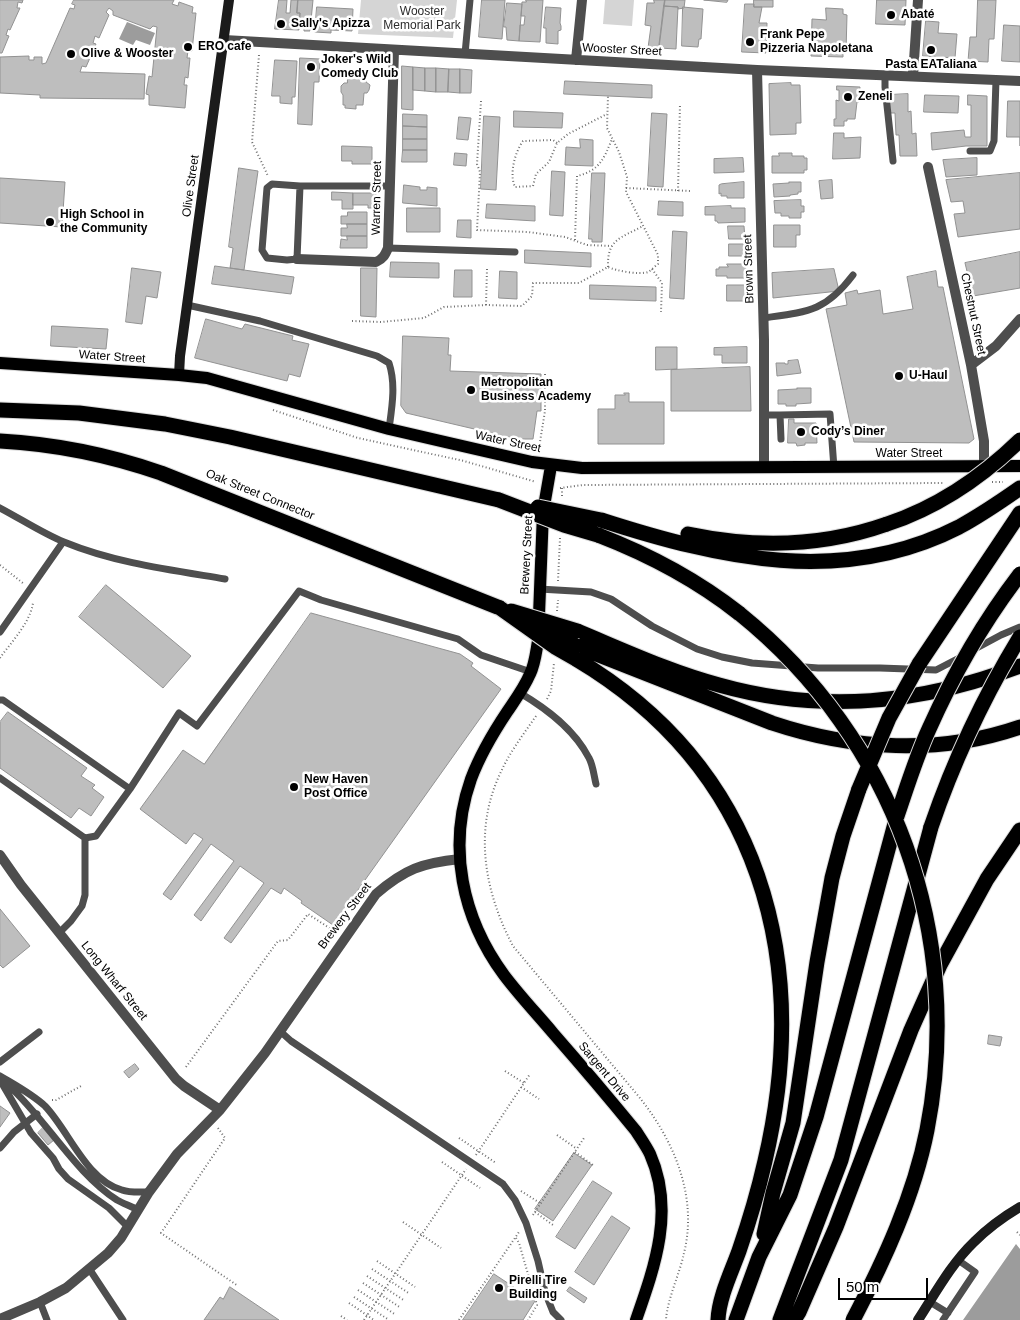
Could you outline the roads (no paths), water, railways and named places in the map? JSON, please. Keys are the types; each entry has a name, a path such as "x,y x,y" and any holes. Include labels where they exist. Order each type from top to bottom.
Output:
{"highway":[{"path":"0,410 80,413 165,424 230,437 500,500 600,520 650,535 765,560 809,563 831,562 874,556 916,545 958,528 977,517 1015,485"},
{"path":"600,520 642,523 731,542 770,544 832,539 887,524 918,512 967,484 1002,457 1020,440"},
{"name":"Oak Street Connector","path":"0,441 68,449 147,468 195,485 500,608"},
{"path":"500,500 564,525 598,535 661,562 702,586 740,614 780,649 812,683 848,729 884,792 913,864 925,909 936,988 938,1044 936,1073 927,1131 911,1188 888,1247 853,1320"},
{"path":"759,1257 773,1193 793,1123 832,878 843,836 859,789 889,718 919,664 1020,513"},
{"path":"736,1320 759,1257 790,1195 816,1117 897,816 913,770 929,729 947,691 993,612 1020,574"},
{"path":"500,608 555,647 576,645 717,685 766,696 810,701 846,703 903,698 950,688 1020,666"},
{"path":"500,608 557,624 617,686 654,716 699,765 714,787 736,824 763,890 774,935 781,983 780,1078 775,1116 758,1192 718,1316"},
{"path":"780,1320 841,1160 932,827 954,763 979,708 1020,637"},
{"path":"576,645 772,723 841,741 891,746 918,745 974,739 1020,727"},
{"path":"794,1320 836,1227 912,1030 940,965 987,879 1020,830"}],"main road":[{"name":"Water Street","path":"0,363 207,378 389,429 551,466 582,468 1020,466"},
{"name":"Brewery Street","path":"460,859 463,813 471,779 485,747 520,693 531,672 538,641 543,512 551,466"},
{"name":"Sargent Drive","path":"460,859 462,885 474,922 484,944 504,975 636,1131 650,1155 663,1207 662,1232 654,1268 636,1320"}],"street":[{"name":"Olive Street","path":"179,375 180,356 229,0"},
{"path":"576,60 582,0"},
{"path":"913,76 918,0"},
{"name":"Wooster Street","path":"224,40 757,70 1020,81"},
{"name":"Warren Street","path":"297,259 376,262 382,259 388,248 394,50"},
{"name":"Brown Street","path":"757,70 763,318 764,468"},
{"name":"Chestnut Street","path":"928,167 971,364 984,441 984,467"},
{"path":"971,364 996,346 1020,319"},
{"name":"Long Wharf Street","path":"0,855 59,933 176,1079 189,1090 220,1110"},
{"name":"Brewery Street","path":"0,1319 40,1302 66,1288 90,1270 108,1252 128,1227 149,1192 177,1154 220,1110 280,1032 376,894 392,880 419,866 460,859"},
{"path":"918,1320 958,1260 973,1243 995,1223 1020,1207"}],"lane":[{"path":"465,54 470,0"},
{"path":"885,75 884,87 893,161"},
{"path":"970,152 990,151 992,147 994,141 996,80"},
{"path":"300,186 297,259 270,259 264,256 263,253 266,192 272,184 300,186 389,186"},
{"path":"388,248 515,252"},
{"path":"763,318 812,310 829,301 842,290 853,276"},
{"path":"187,305 278,326 377,356 389,362 393,374 389,429"},
{"path":"764,415 830,414 834,468"},
{"path":"780,416 781,439"},
{"path":"0,508 63,542 103,556 225,579"},
{"path":"0,632 63,542"},
{"path":"539,589 591,592 612,599 652,626 697,648 722,657 752,663 818,668 936,670 1001,634 1020,627"},
{"path":"0,778 85,838 96,836 130,789 179,713 197,726 299,591 322,600 458,639 481,656 531,672"},
{"path":"520,693 542,707 572,734 590,758 596,784"},
{"path":"0,700 3,700 130,789"},
{"path":"59,933 71,922 82,906 85,894 85,838"},
{"path":"0,1062 39,1032"},
{"path":"280,1032 503,1184 526,1223 545,1292 553,1312 562,1320"},
{"path":"0,1078 24,1099 100,1187 118,1200 138,1210"},
{"path":"0,1078 25,1124 68,1179 95,1196 128,1227"},
{"path":"0,1078 32,1096 45,1106 93,1170 108,1185 122,1191 149,1192"},
{"path":"0,1148 5,1141 37,1114"},
{"path":"943,1320 976,1272 958,1260"},
{"path":"90,1270 123,1320"},
{"path":"40,1302 47,1320"},
{"path":"930,1302 948,1313"}],"place":[{"name":"Abaté","path":"891,15"},
{"name":"Sally's Apizza","path":"281,24"},
{"name":"Frank Pepe Pizzeria Napoletana","path":"750,42"},
{"name":"ERO cafe","path":"188,47"},
{"name":"Pasta EATaliana","path":"931,50"},
{"name":"Olive & Wooster","path":"71,54"},
{"name":"Joker's Wild Comedy Club","path":"311,67"},
{"name":"Zeneli","path":"848,97"},
{"name":"High School in the Community","path":"50,222"},
{"name":"U-Haul","path":"899,376"},
{"name":"Metropolitan Business Academy","path":"471,390"},
{"name":"Cody’s Diner","path":"801,432"},
{"name":"New Haven Post Office","path":"294,787"},
{"name":"Pirelli Tire Building","path":"499,1288"}],"park label":[{"name":"Wooster Memorial Park","path":"422,19"}]}
